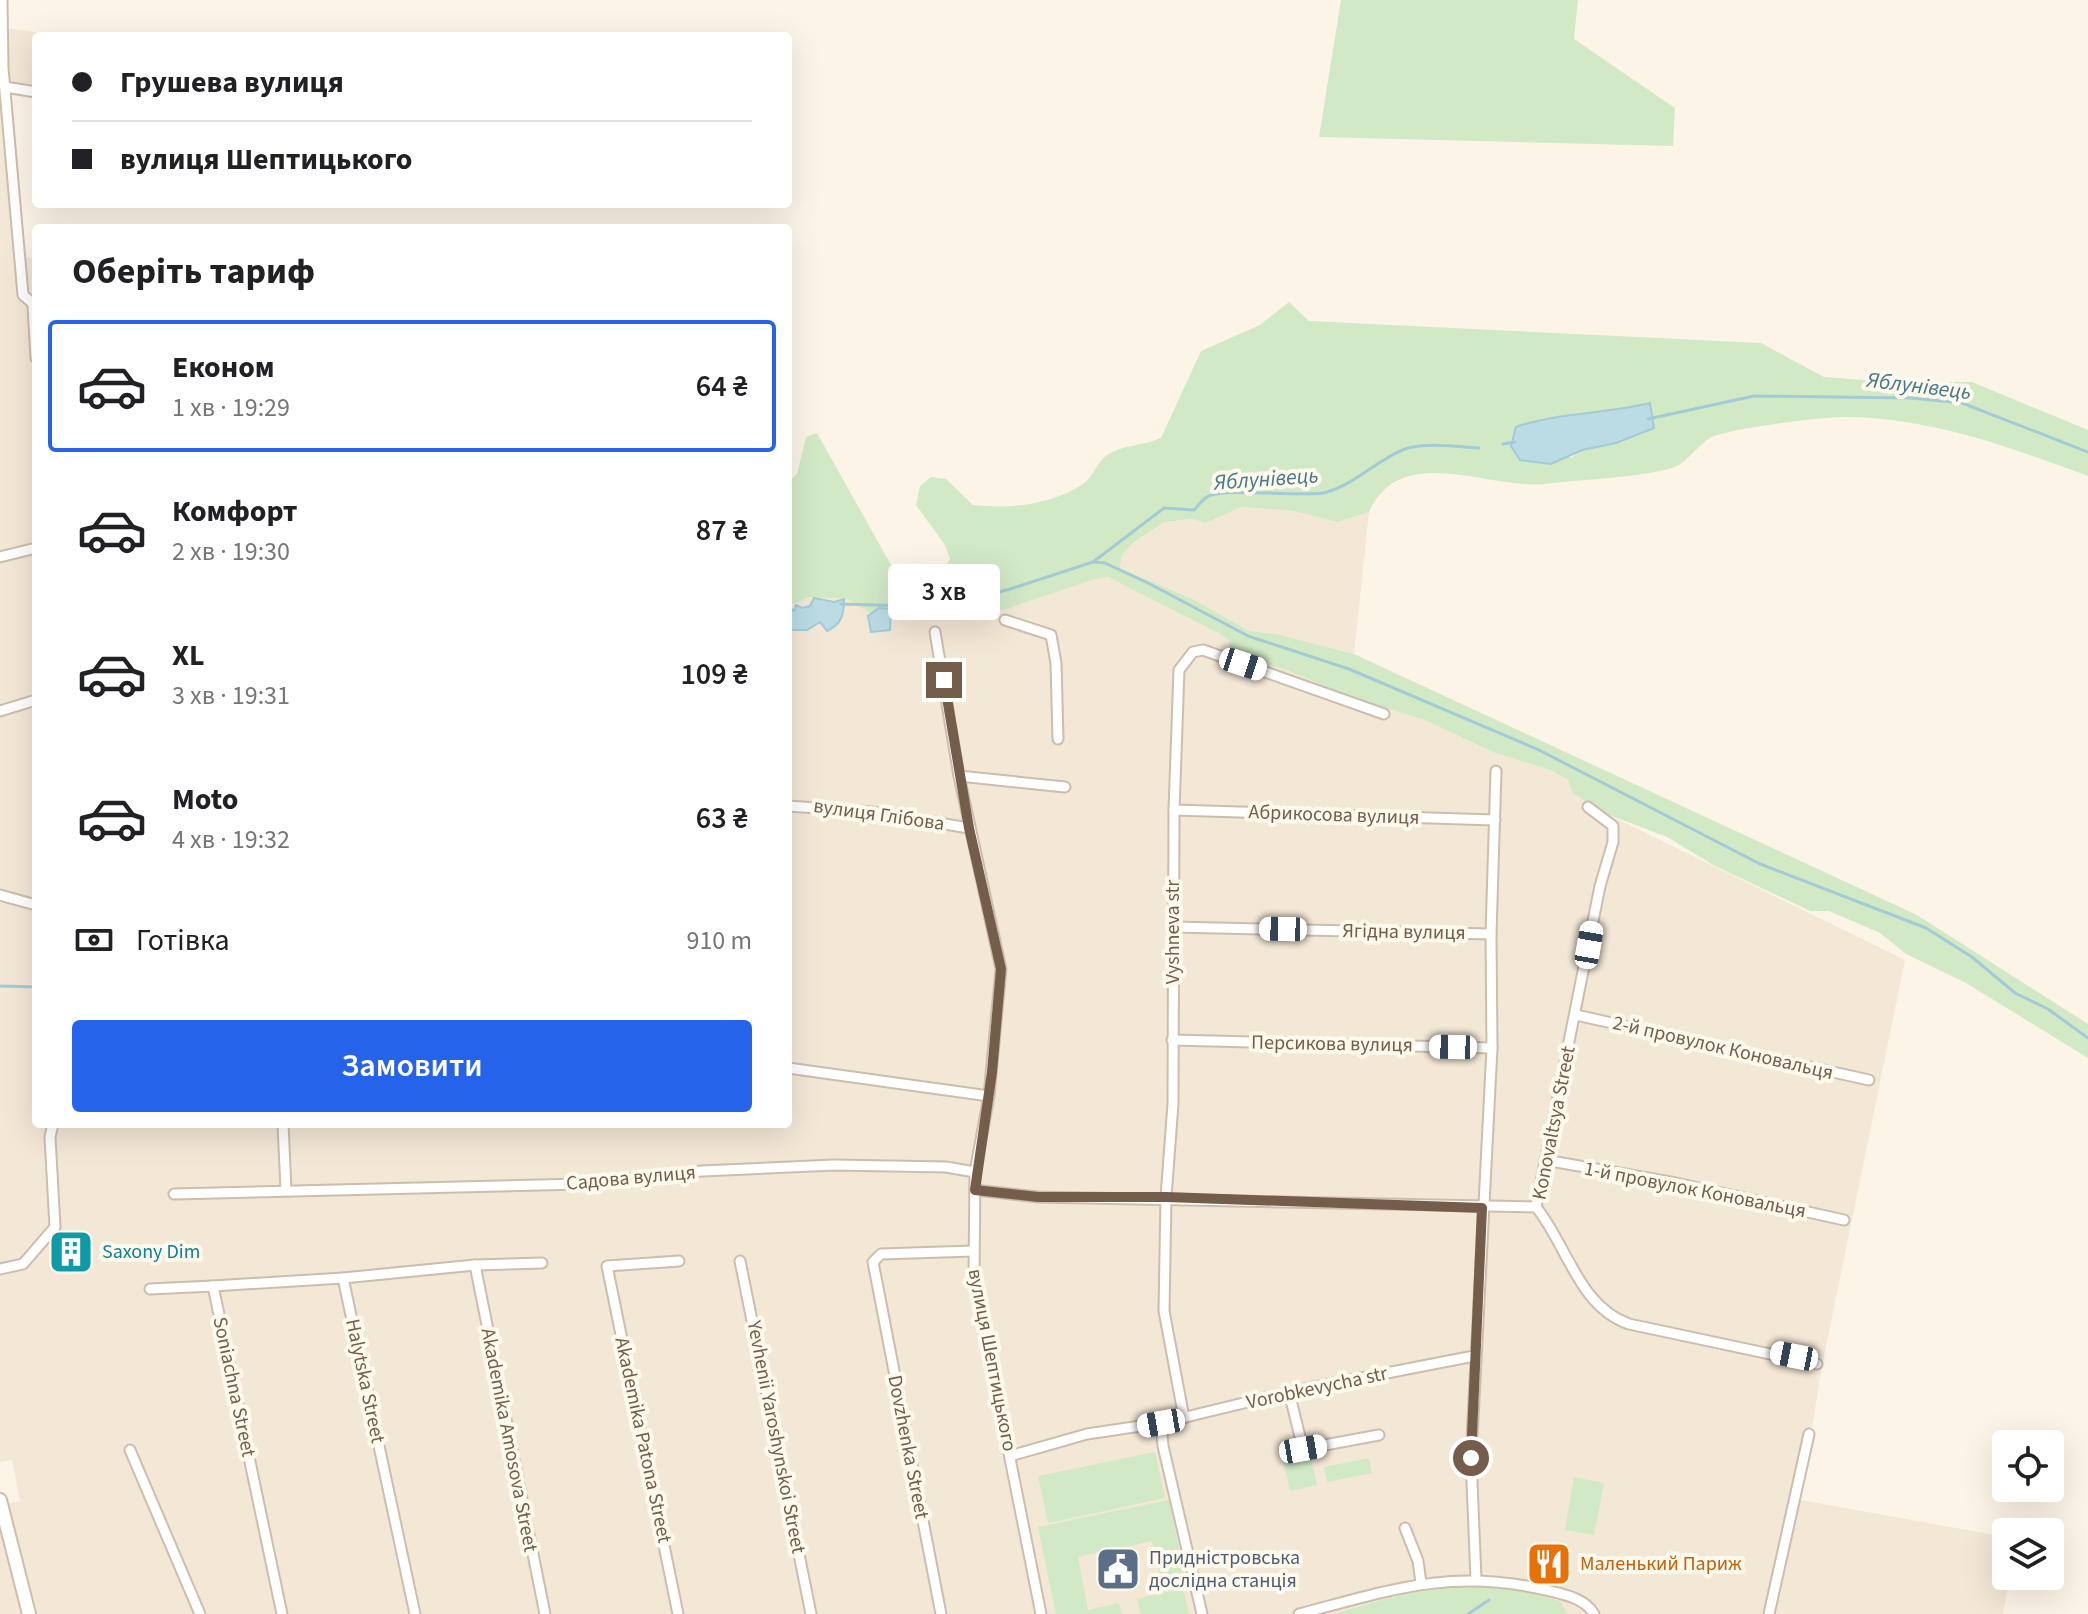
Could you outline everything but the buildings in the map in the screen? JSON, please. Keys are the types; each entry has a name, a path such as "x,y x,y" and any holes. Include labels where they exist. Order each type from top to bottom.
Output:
{"main road":[{"path":"0,1500 29,1614"}],"street":[{"path":"2,0 5,87 23,295 32,304"},
{"path":"5,87 32,91"},
{"path":"0,557 32,549"},
{"path":"1005,620 1051,635 1056,663 1058,739"},
{"name":"вулиця Шептицького","path":"935,632 969,828 1001,969 989,1096 975,1172 974,1278 1041,1614"},
{"name":"Vyshneva str","path":"1184,1418 1164,1311 1166,1197 1173,1116 1174,810 1179,670 1193,652 1203,650 1384,714"},
{"path":"0,711 32,701"},
{"path":"1476,1579 1471,1458 1492,1048 1491,934 1496,771"},
{"path":"959,776 1065,787"},
{"name":"вулиця Глібова","path":"792,806 872,812 969,828"},
{"name":"Konovaltsya Street","path":"1588,807 1613,826 1613,842 1600,886 1536,1207 1552,1226 1589,1295 1607,1315 1629,1324 1817,1364"},
{"name":"Абрикосова вулиця","path":"1174,810 1495,820"},
{"path":"0,895 32,904"},
{"name":"Ягідна вулиця","path":"1173,927 1491,934"},
{"name":"2-й провулок Коновальця","path":"1576,1015 1869,1080"},
{"name":"Персикова вулиця","path":"1172,1040 1492,1048"},
{"path":"792,1069 989,1096"},
{"path":"0,1269 23,1264 55,1227 52,1128"},
{"path":"283,1128 286,1190"},
{"name":"1-й провулок Коновальця","path":"1545,1160 1676,1183 1844,1220"},
{"name":"Садова вулиця","path":"174,1194 581,1184 702,1171 834,1165 946,1167 975,1172"},
{"path":"975,1190 1038,1197 1166,1197 1482,1208 1536,1207"},
{"name":"Dovzhenka Street","path":"941,1614 873,1262 881,1254 973,1251"},
{"name":"Akademika Patona Street","path":"678,1614 607,1266 679,1261"},
{"name":"Yevhenii Yaroshynskoi Street","path":"740,1261 811,1614"},
{"path":"343,1278 475,1265 542,1263"},
{"name":"Akademika Amosova Street","path":"475,1265 545,1614"},
{"name":"Soniachna Street","path":"282,1614 213,1286 343,1278"},
{"name":"Halytska Street","path":"343,1278 415,1614"},
{"path":"150,1289 213,1286"},
{"name":"Vorobkevycha str","path":"1010,1456 1087,1434 1161,1423 1289,1392 1474,1356"},
{"path":"1289,1392 1303,1449 1379,1435"},
{"path":"1161,1423 1163,1446 1202,1614"},
{"path":"1769,1614 1809,1434"},
{"path":"130,1450 200,1614"},
{"path":"1405,1528 1418,1561 1421,1583"},
{"path":"1299,1614 1421,1583 1476,1579 1570,1596 1594,1614"}],"shaded area":[{"path":"0,27 33,32 32,94 7,91 18,256 32,258 32,1128 792,1128 792,604 810,597 848,599 871,614 906,613 945,619 979,609 1004,610 1091,579 1108,577 1218,633 1229,640 1230,654 1287,670 1350,697 1425,720 1495,753 1551,770 1568,780 1574,793 1605,813 1905,960 1821,1371 1801,1500 1992,1534 1992,1590 2007,1590 2003,1614 1568,1614 1560,1601 1439,1583 1333,1614 0,1614 0,1505 20,1501 12,1460 0,1462"},
{"path":"1241,507 1294,511 1337,522 1369,512 1354,654 1277,634 1249,631 1195,600 1120,568 1122,555 1165,522 1192,519 1206,523"}],"green space":[{"path":"1341,0 1578,0 1574,39 1675,108 1673,146 1319,137"},
{"path":"1289,302 1309,321 1761,343 1824,377 1891,382 1972,382 2088,430 2088,476 1940,428 1847,417 1776,424 1719,434 1705,441 1677,466 1643,474 1523,484 1448,474 1424,474 1402,479 1383,491 1369,512 1337,522 1294,511 1241,507 1206,523 1192,519 1165,522 1133,543 1122,555 1120,568 1195,600 1249,631 1277,634 1354,654 1917,915 2088,1024 2088,1058 1966,983 1906,954 1880,933 1829,911 1810,911 1715,866 1667,837 1604,813 1573,793 1568,780 1551,770 1495,753 1425,720 1350,697 1287,670 1229,654 1229,640 1218,633 1108,577 1004,610 979,609 945,619 906,613 871,614 848,599 810,597 792,604 792,478 797,474 806,437 817,433 891,565 917,575 943,571 950,559 945,545 916,505 920,486 931,477 946,479 973,505 1002,506 1044,501 1071,491 1086,481 1107,455 1161,438 1201,351 1260,325","holes":["1649,403 1654,427 1616,443 1581,450 1571,458 1540,419 1619,411"]},
{"path":"1155,1452 1165,1498 1048,1523 1038,1476"},
{"path":"1311,1458 1317,1485 1290,1491 1284,1464"},
{"path":"1369,1458 1372,1473 1327,1482 1324,1467"},
{"path":"1574,1477 1604,1483 1594,1535 1565,1530"},
{"path":"1169,1500 1185,1577 1161,1582 1152,1541 1078,1557 1088,1610 1119,1603 1122,1614 1056,1614 1038,1527"},
{"path":"1439,1583 1514,1588 1560,1601 1568,1614 1333,1614"},
{"path":"1183,1588 1189,1614 1141,1614 1137,1599"}],"water":[{"path":"1650,403 1654,428 1616,443 1582,450 1551,464 1520,460 1511,446 1516,427 1532,422"},
{"path":"814,598 834,602 844,599 839,622 827,631 820,622 807,630 792,630 792,609 794,611 796,605 802,608 810,606"},
{"path":"879,608 891,609 890,630 871,632 868,616"}],"waterway":[{"name":"Яблунівець","path":"1648,419 1754,396 1911,398 1962,403 2088,452"},
{"name":"Яблунівець","path":"1503,444 1515,442"},
{"name":"Яблунівець","path":"841,604 942,607 1093,562 1164,508 1194,510 1207,497 1215,494 1323,493 1345,485 1405,449 1432,445 1479,448"},
{"path":"1093,562 1105,563 1150,584 1248,636 1349,669 1539,750 1760,864 1926,928 1972,957 2015,993 2048,1009 2088,1038"},
{"name":"Яблунівець","path":"0,986 32,987"},
{"path":"1468,1614 1489,1600"}],"place":[{"name":"Saxony Dim","path":"71,1252"},
{"name":"Маленький Париж","path":"1549,1564"},
{"name":"Придністровська дослідна станція","path":"1118,1569"}],"route":[{"path":"944,680 969,828 1001,969 998,1023 975,1172 975,1190 1038,1197 1166,1197 1482,1208 1471,1458"}]}
